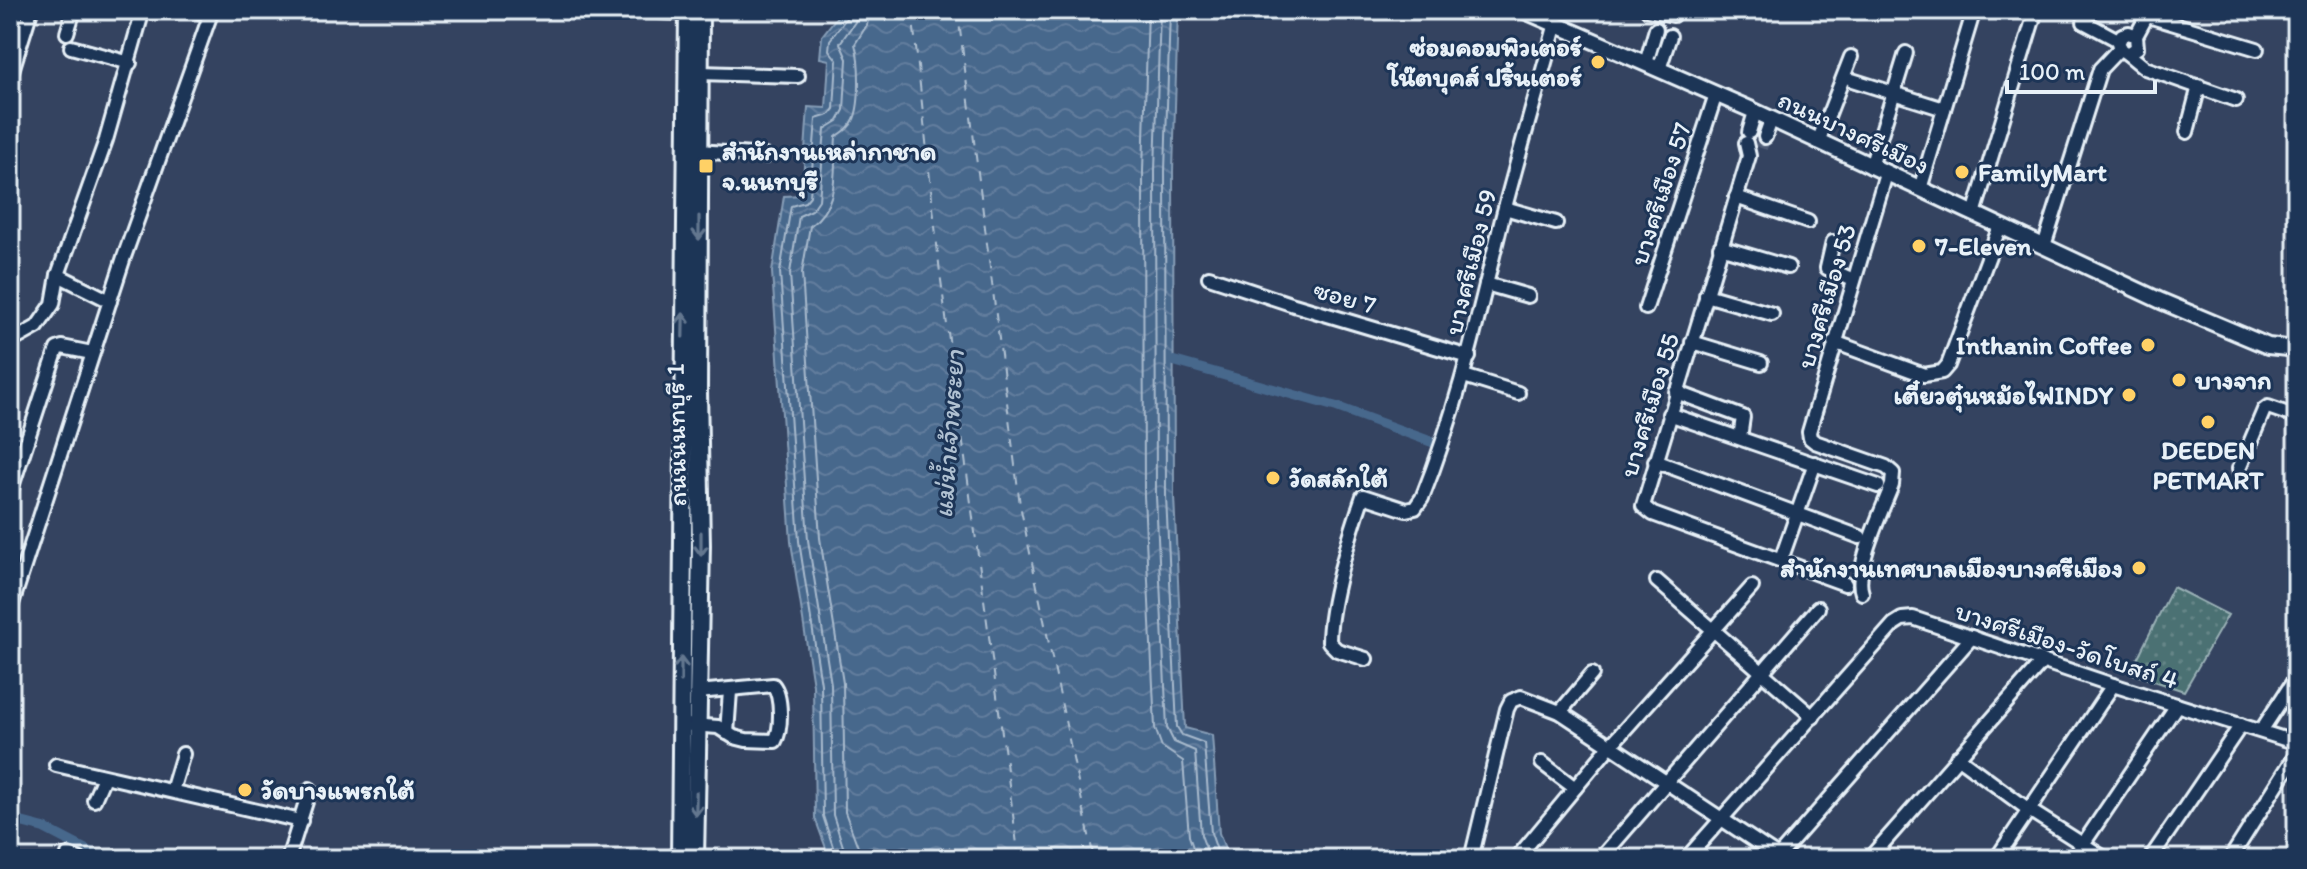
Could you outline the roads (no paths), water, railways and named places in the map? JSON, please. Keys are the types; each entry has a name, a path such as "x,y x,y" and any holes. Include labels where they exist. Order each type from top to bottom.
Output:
{"main road":[{"name":"ถนนนนทบุรี 1","path":"680,859 689,725 698,692 701,545 700,73 692,11"},
{"name":"ถนนนนทบุรี 1","path":"692,11 689,725 695,859"}],"street":[{"path":"10,77 31,10"},
{"path":"67,33 74,10"},
{"path":"10,342 37,327 53,304 58,275 106,140 143,10"},
{"path":"10,610 92,353 210,16 195,10"},
{"path":"596,10 692,11"},
{"name":"ถนนบางศรีเมือง","path":"1523,10 1716,94 2161,301 2268,346 2297,349"},
{"path":"1920,189 1974,10"},
{"path":"1974,214 2036,10"},
{"path":"2044,246 2100,69 2122,47 2125,33 2136,36 2149,13 2257,49"},
{"path":"1652,66 1671,32 1662,16"},
{"path":"1652,66 1662,16"},
{"path":"2084,22 2122,47 2145,68 2236,100"},
{"name":"บางศรีเมือง 59","path":"1366,659 1337,650 1329,642 1339,585 1358,510 1363,496 1406,510 1415,508 1439,458 1464,376 1505,208 1556,23"},
{"path":"71,47 130,63"},
{"path":"1871,167 1906,53"},
{"path":"1818,142 1851,57"},
{"path":"700,73 798,76"},
{"path":"1852,80 1944,109"},
{"path":"2187,132 2199,86"},
{"name":"บางศรีเมือง 57","path":"1646,308 1716,94"},
{"name":"บางศรีเมือง 55","path":"1755,112 1736,197 1643,506 1646,511 1845,584"},
{"path":"1748,143 1763,143 1771,120"},
{"path":"699,151 765,156"},
{"name":"บางศรีเมือง 53","path":"1862,593 1859,587 1861,571 1892,485 1893,473 1886,467 1815,442 1809,432 1886,174"},
{"path":"1736,197 1808,222"},
{"path":"1505,208 1556,223"},
{"path":"1834,342 1924,375 1942,372 1952,354 2000,226"},
{"path":"1833,242 1827,268 1853,280"},
{"path":"1720,247 1788,267"},
{"path":"58,275 110,301"},
{"name":"ซอย 7","path":"1209,277 1469,357"},
{"path":"1486,284 1528,296"},
{"path":"1706,295 1772,314"},
{"path":"1692,342 1761,363"},
{"path":"10,493 57,349 62,347 92,353"},
{"path":"1464,376 1518,393"},
{"path":"1676,392 1743,417 1740,438"},
{"path":"2239,469 2264,410 2274,408 2297,417"},
{"path":"1669,414 1878,486"},
{"path":"1655,461 1860,537"},
{"path":"1781,560 1815,463"},
{"path":"1657,581 1813,717"},
{"path":"1516,859 1610,746 1752,587"},
{"path":"1600,859 1818,608"},
{"name":"บางศรีเมือง-วัดโบสถ์ 4","path":"1686,859 1894,624 1902,619 1913,618 2297,743"},
{"path":"1471,859 1511,701 1521,697 1560,712 1780,858 1972,637"},
{"path":"1869,859 2043,661"},
{"path":"1560,712 1592,674"},
{"path":"2261,731 2297,676"},
{"path":"689,725 718,727 734,737 765,742 775,741 779,733 777,688 766,684 730,691 698,692"},
{"path":"1996,859 2113,685"},
{"path":"727,733 730,691"},
{"path":"2073,859 2177,705"},
{"path":"2150,859 2241,725"},
{"path":"2230,859 2297,753"},
{"path":"172,791 183,754"},
{"path":"1957,757 2029,810 2106,859"},
{"path":"1542,763 1575,788"},
{"path":"56,765 301,821"},
{"path":"94,800 104,777"},
{"path":"288,859 310,789"}],"water":[{"name":"แม่น้ำเจ้าพระยา","path":"842,10 1178,10 1173,171 1174,496 1185,728 1212,735 1219,833 1229,859 830,859 815,818 813,685 791,542 772,272 784,196 802,195 808,107 826,108 829,60 820,58 822,36"}],"waterway":[{"path":"1174,361 1337,407 1432,442"},
{"path":"10,819 44,828 100,859"}],"tunnel":[{"path":"1761,148 1765,137"}],"place":[{"name":"ซ่อมคอมพิวเตอร์ โน๊ตบุคส์ ปริ้นเตอร์","path":"1598,62"},
{"name":"สำนักงานเหล่ากาชาด จ.นนทบุรี","path":"706,166"},
{"name":"FamilyMart","path":"1962,172"},
{"name":"7-Eleven","path":"1919,246"},
{"name":"Inthanin Coffee","path":"2148,345"},
{"name":"บางจาก","path":"2179,380"},
{"name":"เตี๋ยวตุ๋นหม้อไฟINDY","path":"2129,395"},
{"name":"DEEDEN PETMART","path":"2208,422"},
{"name":"วัดสลักใต้","path":"1273,478"},
{"name":"สำนักงานเทศบาลเมืองบางศรีเมือง","path":"2139,568"},
{"name":"วัดบางแพรกใต้","path":"245,790"}]}
